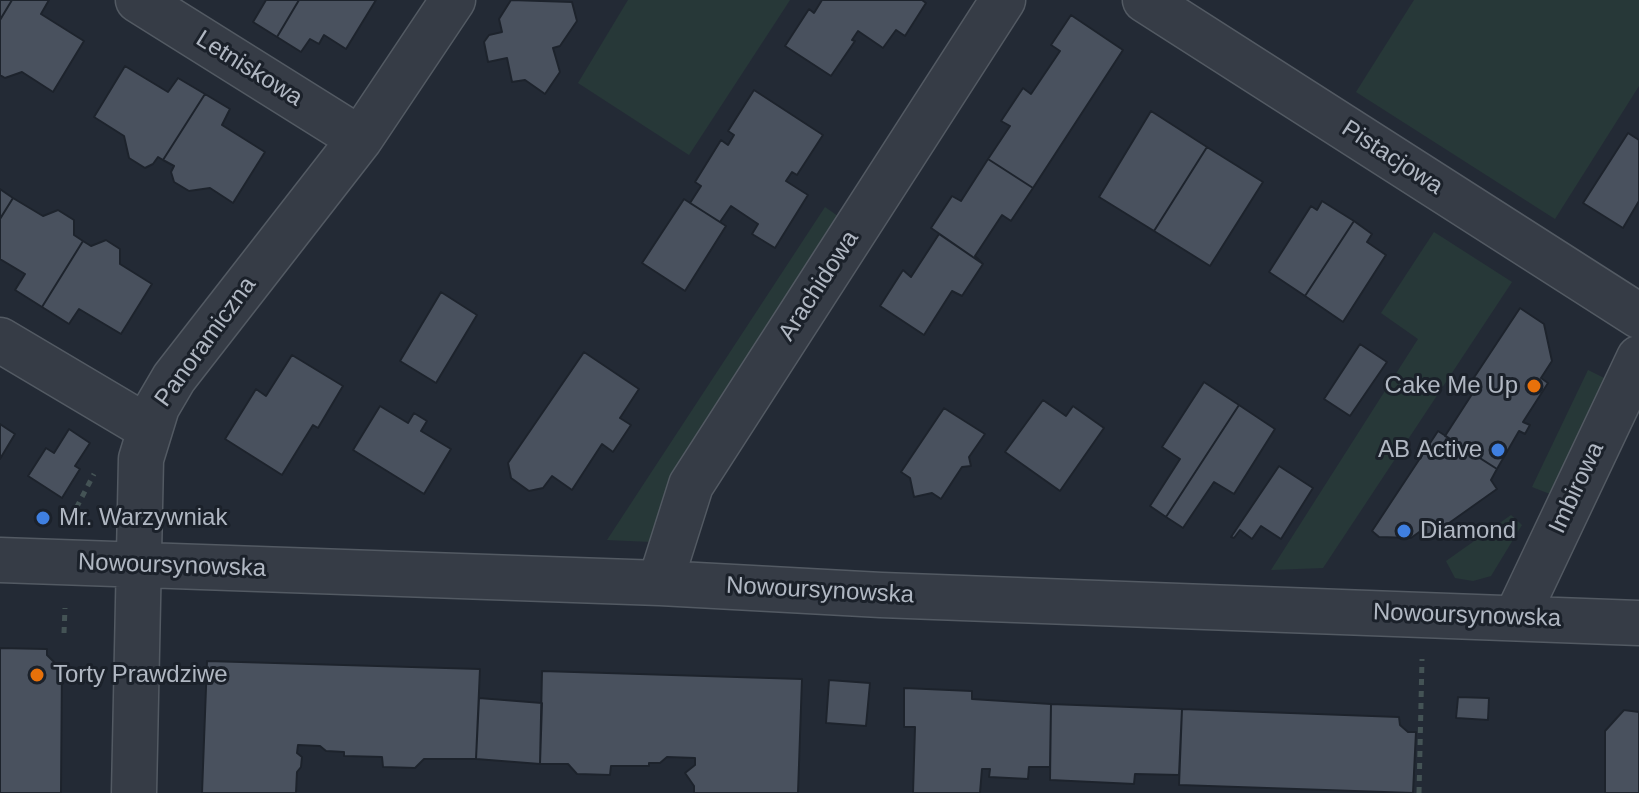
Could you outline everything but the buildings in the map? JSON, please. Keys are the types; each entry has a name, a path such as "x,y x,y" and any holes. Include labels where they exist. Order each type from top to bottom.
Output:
{"street":[{"name":"Letniskowa","path":"138,0 360,139"},
{"name":"Panoramiczna","path":"134,793 141,459 157,407 174,378 360,139 453,0"},
{"name":"Arachidowa","path":"660,583 691,485 1003,0"},
{"name":"Pistacjowa","path":"1145,0 1639,316"},
{"path":"0,340 150,429"},
{"name":"Imbirowa","path":"1516,618 1639,358"},
{"name":"Nowoursynowska","path":"0,560 1639,623"}],"path":[{"path":"65,530 91,479"},
{"path":"1419,793 1422,682"}],"shaded area":[{"path":"628,0 790,0 689,155 578,83"},
{"path":"1414,0 1639,0 1639,86 1555,219 1356,92"},
{"path":"825,207 842,219 681,461 664,494 652,542 607,540"},
{"path":"1434,232 1512,282 1323,568 1271,570 1418,339 1381,313"},
{"path":"1588,370 1606,379 1550,494 1532,487"},
{"path":"1511,515 1522,525 1491,576 1473,581 1455,578 1446,561"}],"place":[{"name":"Cake Me Up","path":"1534,386"},
{"name":"AB Active","path":"1498,450"},
{"name":"Mr. Warzywniak","path":"43,518"},
{"name":"Diamond","path":"1404,531"},
{"name":"Torty Prawdziwe","path":"37,675"}]}
